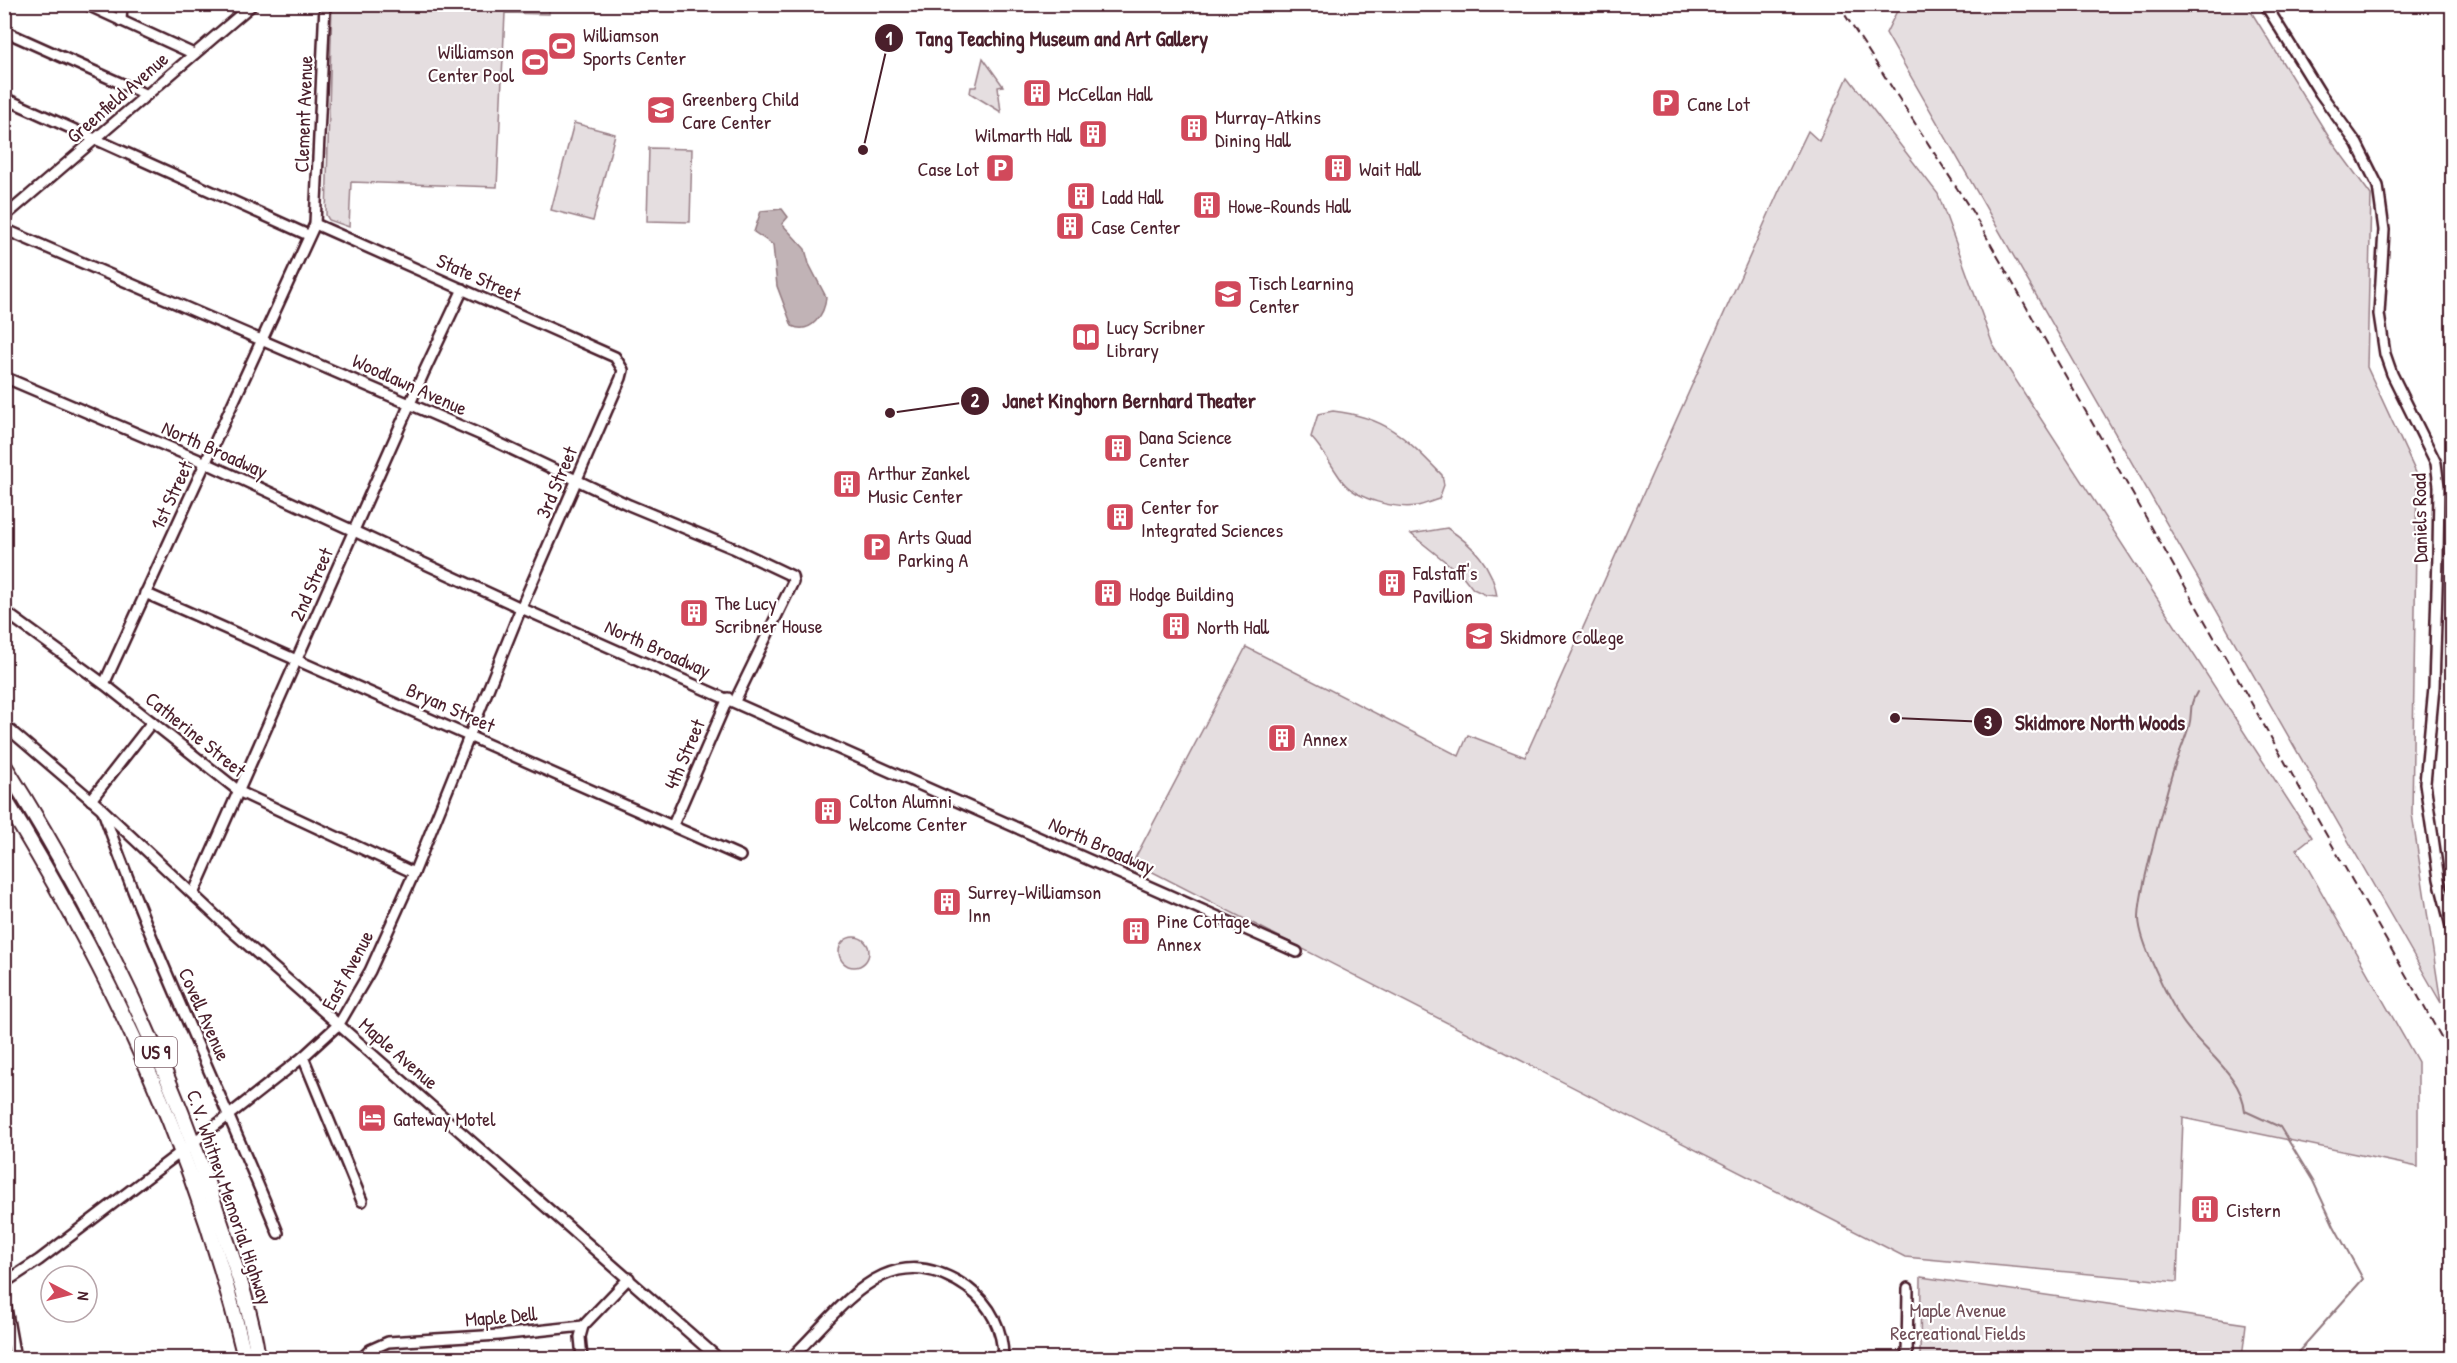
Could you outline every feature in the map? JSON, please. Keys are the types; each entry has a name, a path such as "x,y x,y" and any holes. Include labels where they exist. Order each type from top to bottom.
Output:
{"highway":[{"name":"C.V. Whitney Memorial Highway","path":"4,765 103,937 194,1141 243,1289 258,1359"},
{"name":"C.V. Whitney Memorial Highway","path":"4,798 106,976 139,1047 181,1151 210,1233 245,1359"}],"street":[{"path":"85,4 194,54"},
{"path":"121,21 122,4"},
{"name":"Greenfield Avenue","path":"4,217 253,4"},
{"name":"Clement Avenue","path":"315,224 325,4"},
{"name":"Daniels Road","path":"2265,4 2320,93 2357,144 2378,186 2384,230 2379,314 2385,354 2392,374 2436,463 2439,486 2434,687 2425,783 2439,879 2452,930"},
{"path":"4,31 147,95"},
{"path":"4,98 308,235"},
{"name":"1st Street","path":"104,684 315,224"},
{"name":"State Street","path":"315,224 615,357 623,370"},
{"name":"Woodlawn Avenue","path":"4,229 262,339 733,548 792,576 793,582"},
{"name":"2nd Street","path":"193,894 463,289"},
{"name":"3rd Street","path":"521,609 623,370"},
{"name":"North Broadway","path":"6,380 206,464 521,609 1297,952"},
{"name":"4th Street","path":"673,825 731,700 793,582"},
{"name":"Bryan Street","path":"146,593 740,856"},
{"name":"East Avenue","path":"4,1282 39,1260 230,1114 303,1057 339,1024 370,970 414,873 521,609"},
{"name":"Catherine Street","path":"4,611 104,684 240,792 414,873"},
{"path":"91,800 152,722"},
{"name":"Maple Avenue","path":"4,725 102,809 193,894 718,1359"},
{"name":"Covell Avenue","path":"102,809 130,886 230,1114 278,1233"},
{"path":"303,1057 362,1201"},
{"path":"791,1359 862,1288 888,1271 906,1269 933,1270 955,1280 981,1298 993,1316 1002,1338 1003,1359"},
{"path":"582,1359 580,1337 583,1326 629,1278"},
{"path":"1907,1359 1908,1288"},
{"path":"4,1298 15,1359"},
{"name":"Maple Dell","path":"362,1359 370,1350 388,1342 499,1335 583,1326"}],"green space":[{"path":"332,5 549,5 549,14 505,13 497,187 351,182 349,227 329,220 326,215"},
{"path":"1900,5 2247,5 2330,139 2371,195 2367,367 2417,475 2412,814 2441,1003 1886,33"},
{"path":"983,58 1003,86 998,87 1001,112 970,93 971,87 976,87"},
{"path":"1848,77 1938,194 1993,345 2312,837 2297,849 2418,1062 2418,1167 2183,1118 2177,1282 1905,1257 1133,862 1246,647 1459,756 1468,735 1525,757 1779,191 1808,131 1819,141"},
{"path":"574,123 615,134 593,221 551,210"},
{"path":"649,148 692,149 690,222 647,221"},
{"path":"1333,411 1367,418 1381,424 1405,440 1442,475 1444,485 1439,499 1417,506 1398,506 1377,502 1350,488 1343,482 1311,437 1318,414"},
{"path":"1447,528 1465,541 1486,565 1497,596 1486,595 1473,589 1462,575 1411,534"},
{"path":"854,937 865,941 869,952 865,963 854,967 843,963 839,952 843,941"},
{"name":"Maple Avenue Recreational Fields","path":"1921,1277 2246,1324 2242,1358 1920,1358"}],"shaded area":[{"path":"782,209 788,217 782,224 805,249 809,264 826,297 820,316 805,328 792,326 777,286 773,245 754,232 761,211"}],"waterway":[{"path":"2197,692 2157,830 2142,890 2139,919 2149,956 2181,1019 2236,1085 2245,1111 2280,1127 2313,1181 2363,1279 2293,1358"}],"railway":[{"path":"1838,4 1973,213 2452,1056"}],"place":[{"name":"Williamson Sports Center","path":"562,46"},
{"name":"Williamson Center Pool","path":"535,62"},
{"name":"McCellan Hall","path":"1037,93"},
{"name":"Cane Lot","path":"1666,103"},
{"name":"Greenberg Child Care Center","path":"661,110"},
{"name":"Murray-Atkins Dining Hall","path":"1194,128"},
{"name":"Wilmarth Hall","path":"1093,134"},
{"name":"Tang Teaching Museum and Art Gallery","path":"863,150"},
{"name":"Case Lot","path":"1000,168"},
{"name":"Wait Hall","path":"1338,168"},
{"name":"Ladd Hall","path":"1081,196"},
{"name":"Howe-Rounds Hall","path":"1207,205"},
{"name":"Case Center","path":"1070,226"},
{"name":"Tisch Learning Center","path":"1228,294"},
{"name":"Lucy Scribner Library","path":"1086,337"},
{"name":"Janet Kinghorn Bernhard Theater","path":"890,413"},
{"name":"Dana Science Center","path":"1118,448"},
{"name":"Arthur Zankel Music Center","path":"847,484"},
{"name":"Center for Integrated Sciences","path":"1120,517"},
{"name":"Arts Quad Parking A","path":"877,547"},
{"name":"Falstaff's Pavillion","path":"1392,583"},
{"name":"Hodge Building","path":"1108,593"},
{"name":"The Lucy Scribner House","path":"694,613"},
{"name":"North Hall","path":"1176,626"},
{"name":"Skidmore College","path":"1479,636"},
{"name":"Skidmore North Woods","path":"1895,718"},
{"name":"Annex","path":"1282,738"},
{"name":"Colton Alumni Welcome Center","path":"828,811"},
{"name":"Surrey-Williamson Inn","path":"947,902"},
{"name":"Pine Cottage Annex","path":"1136,931"},
{"name":"Gateway Motel","path":"372,1118"},
{"name":"Cistern","path":"2205,1209"}]}
